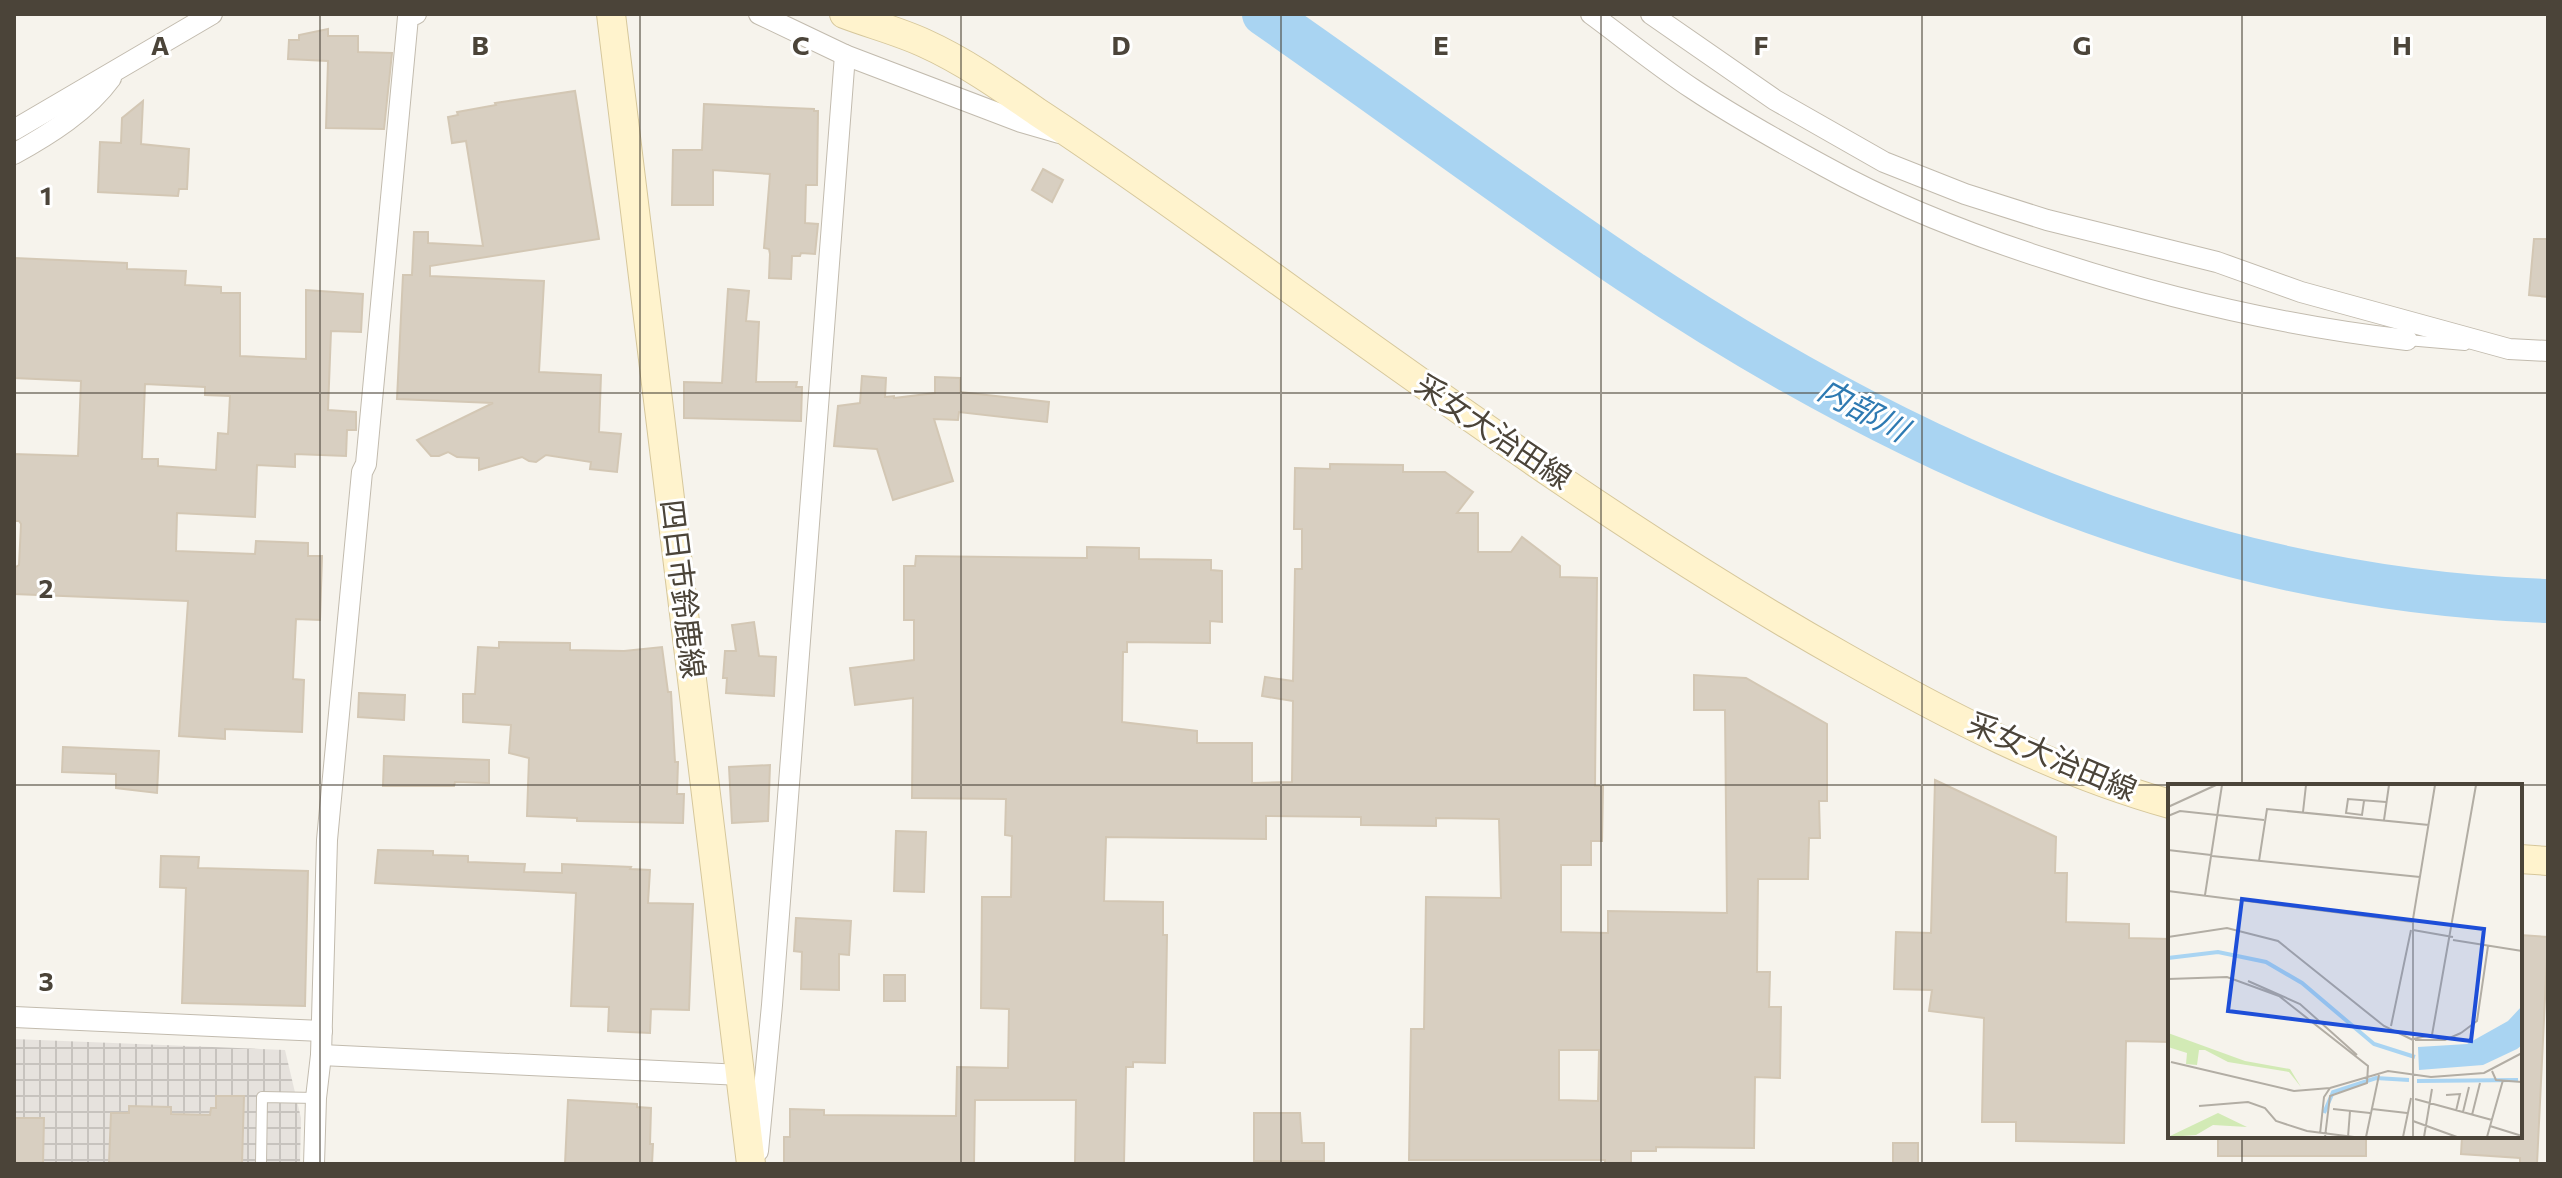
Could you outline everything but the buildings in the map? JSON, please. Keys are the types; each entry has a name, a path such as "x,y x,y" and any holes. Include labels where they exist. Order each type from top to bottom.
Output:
{"main road":[{"name":"四日市鈴鹿線","path":"611,14 754,1164"},
{"name":"采女大治田線","path":"844,14 925,43 986,77 1078,139 1480,426 1730,590 1894,685 1989,734 2128,792 2168,803"},
{"path":"2522,859 2548,861"}],"street":[{"path":"14,130 212,14"},
{"path":"314,1164 322,1031 327,840 408,17 416,14"},
{"path":"759,14 845,55 1021,122 1078,139"},
{"path":"1591,14 1694,90 1760,130 1886,198 1985,239 2206,306 2324,330 2407,340"},
{"path":"1651,14 1775,100 1884,162 1965,194 2047,220 2217,262 2301,292 2509,349 2548,351"},
{"path":"754,1164 772,1005 845,55"},
{"path":"14,154 45,137 97,97 116,71"},
{"path":"14,1017 322,1031"},
{"path":"321,1055 742,1075"}],"lane":[{"path":"2407,340 2509,349"},
{"path":"261,1164 262,1097 316,1098"}],"shaded area":[{"path":"14,1039 285,1050 301,1118 300,1164 14,1164"}],"waterway":[{"name":"内部川","path":"1264,14 1630,272 1736,339 1843,400 1953,455 2066,502 2182,541 2300,571 2422,591 2548,601"}]}
